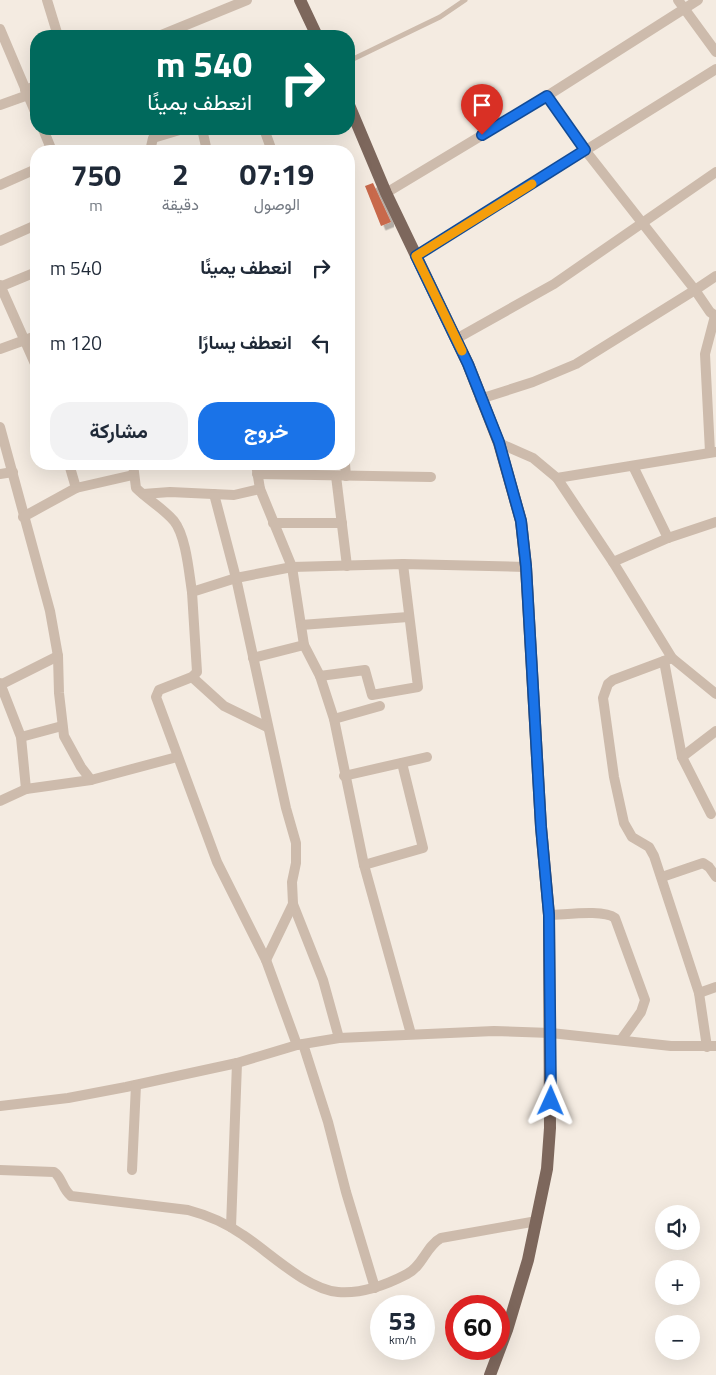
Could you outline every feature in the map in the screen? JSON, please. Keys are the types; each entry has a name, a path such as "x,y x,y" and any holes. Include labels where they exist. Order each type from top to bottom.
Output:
{"main road":[{"path":"300,0 314,30"},
{"path":"355,119 386,194 456,339 499,442 518,505 526,566 541,827 549,915 550,1128 547,1169 537,1221 507,1330 490,1375"}],"street":[{"path":"47,0 56,30"},
{"path":"174,30 247,0"},
{"path":"386,194 547,96 682,4 698,0"},
{"path":"682,4 716,52"},
{"path":"0,29 4,49 30,99"},
{"path":"416,256 716,68"},
{"path":"0,105 30,90"},
{"path":"547,96 585,150 695,290 710,312 716,316 705,354 713,452 557,478"},
{"path":"151,145 153,138 163,135"},
{"path":"0,185 30,172"},
{"path":"456,339 554,284 716,172"},
{"path":"0,241 30,227"},
{"path":"30,274 0,286 30,336"},
{"path":"480,399 541,379 576,364 716,276"},
{"path":"0,349 30,338"},
{"path":"0,427 50,611 58,656 62,726 73,753 90,780"},
{"path":"499,442 533,458 557,478 613,562 668,660 682,757 711,814"},
{"path":"633,466 668,538"},
{"path":"71,470 76,488"},
{"path":"133,470 136,488 168,515 180,531 192,592 197,670 192,677 159,690 156,694 216,862 266,960 300,1045 328,1122 346,1192 375,1288"},
{"path":"256,470 260,489 292,567 304,645 320,676 334,719 344,776 364,865 411,1034"},
{"path":"268,470 341,476 431,477"},
{"path":"343,470 341,476 342,523 347,566"},
{"path":"0,474 13,472"},
{"path":"23,517 76,488 133,475"},
{"path":"143,494 170,492 234,495 260,489"},
{"path":"214,494 236,578 267,727 296,843 296,863 292,882 293,904 323,980 339,1038"},
{"path":"613,562 668,538 716,522"},
{"path":"273,523 342,523"},
{"path":"192,592 236,578 292,567 403,564 526,566"},
{"path":"320,676 365,670 372,695 418,687 403,564"},
{"path":"301,625 408,617"},
{"path":"253,658 304,645"},
{"path":"26,789 21,738 0,684 58,656"},
{"path":"668,660 716,694"},
{"path":"0,1106 68,1098 136,1085 238,1063 300,1045 339,1038 494,1031 551,1033 712,1047 699,993 662,877 652,852 632,837 624,823 614,777 603,698 608,684 613,680 668,660"},
{"path":"192,677 224,706 267,727"},
{"path":"334,719 380,706"},
{"path":"21,738 62,726"},
{"path":"682,757 716,731"},
{"path":"0,800 26,789 90,780 177,757"},
{"path":"344,776 428,757"},
{"path":"364,865 423,848 402,763"},
{"path":"662,877 702,863 709,867 716,876"},
{"path":"266,960 293,904"},
{"path":"549,915 606,914 614,918 645,1000 641,1012 621,1040"},
{"path":"699,993 716,987"},
{"path":"230,1227 238,1063"},
{"path":"132,1170 136,1085"},
{"path":"0,1170 54,1172 59,1177 65,1191 71,1196 188,1210 205,1215 230,1227 320,1288 339,1292 375,1288 409,1273 418,1266 435,1242 441,1238 537,1221"}],"lane":[{"path":"355,58 440,17 465,0"}],"building":[{"path":"373,183 391,222 381,226 365,186"}],"slow traffic":[{"path":"462,351 416,256 532,184"}],"route":[{"path":"482,135 547,96 585,150 416,256 468,364 480,399 499,442 514,490 521,521 535,690 541,827 549,915 551,1101"}]}
